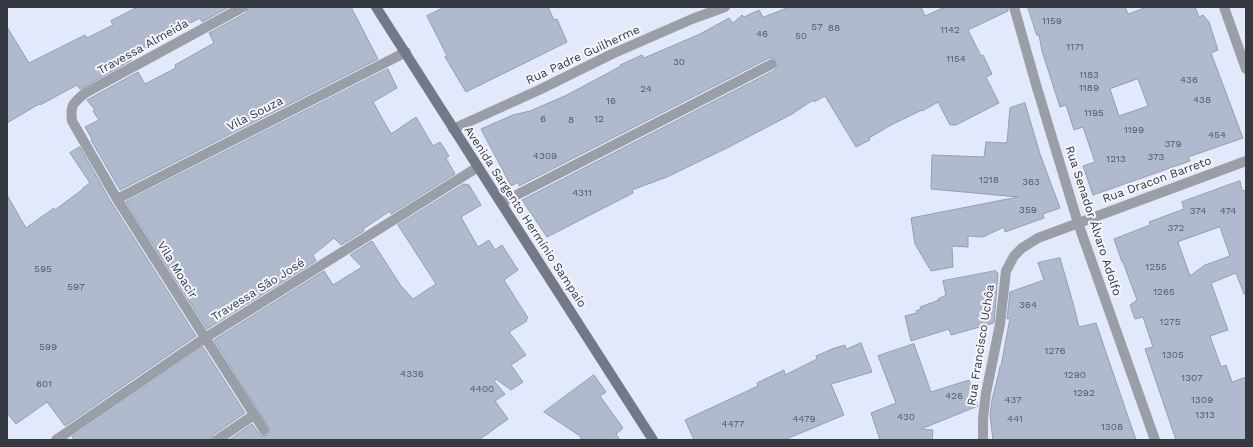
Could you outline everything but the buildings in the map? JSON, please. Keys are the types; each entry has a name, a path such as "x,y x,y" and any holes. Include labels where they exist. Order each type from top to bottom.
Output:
{"main road":[{"name":"Avenida Sargento Hermínio Sampaio","path":"376,7 653,440"}],"street":[{"name":"Travessa Almeida","path":"72,121 70,110 75,102 85,93 243,7"},
{"name":"Rua Padre Guilherme","path":"453,129 539,90 612,54 692,19 725,7"},
{"name":"Rua Senador Álvaro Adolfo","path":"1014,7 1078,223 1155,440"},
{"path":"1224,7 1246,69"},
{"name":"Vila Souza","path":"117,199 406,52"},
{"path":"501,203 772,64"},
{"name":"Vila Moacir","path":"72,121 117,199 264,430"},
{"name":"Rua Dracon Barreto","path":"1014,256 1022,248 1038,238 1246,162"},
{"name":"Travessa São José","path":"56,440 206,338 478,167"},
{"name":"Rua Francisco Uchôa","path":"983,440 983,418 986,393 1000,324 1006,270 1014,256"},
{"path":"216,440 254,415"}]}
